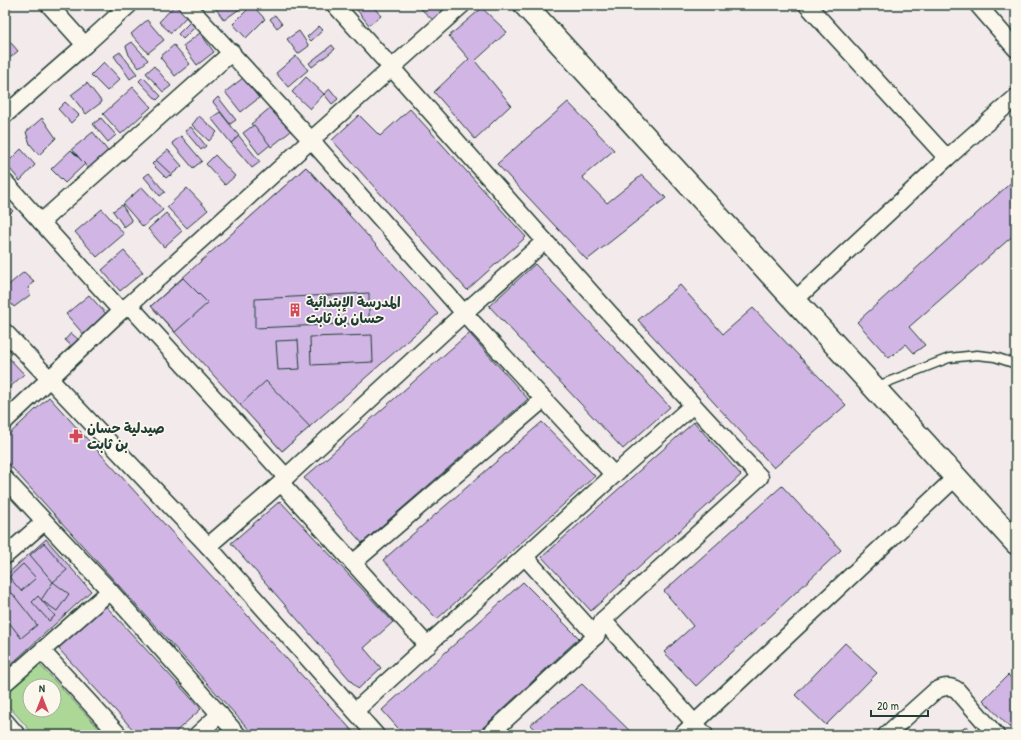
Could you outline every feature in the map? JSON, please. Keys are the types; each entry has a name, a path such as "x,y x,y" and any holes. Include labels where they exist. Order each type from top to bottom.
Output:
{"main road":[{"path":"525,5 1016,543"}],"street":[{"path":"50,5 85,45"},
{"path":"5,115 128,5"},
{"path":"187,5 232,52 464,313 614,475"},
{"path":"335,5 545,241 760,477 603,620 596,636 489,735"},
{"path":"5,421 125,308 462,5"},
{"path":"808,5 947,158"},
{"path":"978,5 1016,48"},
{"path":"40,222 232,52"},
{"path":"795,300 947,158 1016,97"},
{"path":"5,182 40,222 125,308 284,480 353,563 428,646"},
{"path":"208,546 284,480 464,313 545,241"},
{"path":"5,332 208,546 376,735"},
{"path":"353,563 544,400"},
{"path":"355,711 693,405"},
{"path":"682,735 700,729 956,477"},
{"path":"5,479 110,591 238,735"},
{"path":"5,556 44,522"},
{"path":"525,557 596,636"},
{"path":"5,683 110,591"},
{"path":"603,620 700,729"},
{"path":"42,651 119,735"},
{"path":"886,735 936,691 943,688 952,687 957,690 996,735"},
{"path":"197,735 220,714"},
{"path":"5,721 17,735"}],"lane":[{"path":"875,388 949,358 977,355 995,357 1016,364"}],"green space":[{"path":"39,664 52,678 23,678"},
{"path":"22,679 22,718 62,718 62,689 105,735 34,735 5,702 5,694"}],"building":[{"path":"175,5 187,16 171,33 159,22"},
{"path":"213,5 245,5 224,20"},
{"path":"252,5 265,19 246,38 233,24"},
{"path":"353,5 372,5 381,16 369,25"},
{"path":"417,5 457,5 438,25"},
{"path":"482,8 507,32 475,61 511,105 475,139 434,92 469,59 449,36"},
{"path":"275,15 282,24 277,28 270,19"},
{"path":"147,20 164,40 148,53 131,34"},
{"path":"190,22 195,27 183,39 178,34"},
{"path":"319,26 323,30 311,41 307,37"},
{"path":"299,31 309,46 298,54 287,39"},
{"path":"200,33 214,52 197,65 183,46"},
{"path":"5,36 18,51 5,62"},
{"path":"132,42 148,60 139,68 129,55 126,46"},
{"path":"174,45 190,64 175,76 160,57"},
{"path":"332,45 335,49 312,67 309,63"},
{"path":"120,52 137,74 130,79 114,56"},
{"path":"296,56 308,70 288,87 276,73"},
{"path":"104,62 120,79 107,91 91,75"},
{"path":"154,66 171,86 163,92 146,73"},
{"path":"143,77 161,96 157,100 139,81"},
{"path":"306,77 324,94 310,109 292,92"},
{"path":"243,78 259,98 241,112 225,92"},
{"path":"87,83 102,102 86,114 71,95"},
{"path":"133,87 151,107 121,134 103,114"},
{"path":"330,89 338,99 332,104 324,94"},
{"path":"218,97 236,120 230,124 213,102"},
{"path":"65,102 79,115 71,123 58,109"},
{"path":"568,102 614,150 582,177 607,203 642,175 666,198 587,260 497,164"},
{"path":"271,107 291,131 271,147 251,124"},
{"path":"410,109 526,237 467,290 332,140 359,115 380,136"},
{"path":"220,112 239,136 231,143 211,118"},
{"path":"199,116 217,132 209,141 192,125"},
{"path":"42,118 56,138 39,155 30,144 26,132"},
{"path":"101,118 116,135 108,142 93,124"},
{"path":"254,125 270,145 259,154 243,133"},
{"path":"191,127 206,146 201,150 185,131"},
{"path":"93,132 111,155 90,171 72,149"},
{"path":"181,136 202,161 193,168 172,143"},
{"path":"239,136 260,162 252,168 231,143"},
{"path":"21,149 35,165 20,181 6,164"},
{"path":"71,150 85,164 65,183 51,169"},
{"path":"168,150 182,166 170,176 156,160"},
{"path":"215,155 235,176 225,185 206,164"},
{"path":"156,160 171,174 166,178 152,164"},
{"path":"306,167 350,214 253,297 213,251"},
{"name":"المدرسة الإبتدائية حسان بن ثابت","path":"306,167 438,314 282,451 151,306"},
{"path":"149,173 165,192 160,196 144,177"},
{"path":"1016,178 1016,233 909,327 925,345 914,353 906,344 889,358 857,322"},
{"path":"142,187 163,210 143,227 123,204"},
{"path":"187,188 208,210 187,228 167,207"},
{"path":"5,202 13,211 5,218"},
{"path":"122,205 132,221 124,227 113,211"},
{"path":"102,209 124,234 97,257 75,232"},
{"path":"166,213 182,231 164,247 148,229"},
{"path":"124,251 143,272 120,291 102,270"},
{"path":"535,264 670,407 623,449 489,306"},
{"path":"24,272 34,281 28,288 30,295 14,307 5,297 5,288"},
{"path":"183,278 208,303 175,332 151,306"},
{"path":"680,285 723,334 753,308 846,405 774,468 638,320"},
{"path":"369,293 369,323 255,328 255,299"},
{"path":"89,295 108,316 85,336 66,314"},
{"path":"71,333 80,341 74,348 65,340"},
{"path":"469,333 528,399 362,543 304,478"},
{"path":"372,335 373,362 311,365 310,337"},
{"path":"298,340 300,369 278,370 276,341"},
{"path":"5,354 24,374 5,392"},
{"path":"266,381 310,427 282,451 240,405"},
{"path":"49,397 356,735 254,735 5,460 5,438"},
{"path":"542,422 595,476 437,619 383,560"},
{"path":"694,422 741,475 591,611 542,557"},
{"path":"782,486 841,550 696,686 664,652 693,626 664,591"},
{"path":"280,501 393,622 364,648 381,668 358,689 231,543"},
{"path":"46,539 91,591 5,670 5,576"},
{"path":"44,543 67,570 53,582 30,555"},
{"path":"23,564 36,578 21,591 9,577"},
{"path":"53,582 69,594 57,611 41,600"},
{"path":"523,582 579,638 475,735 404,735 382,710"},
{"path":"12,593 37,625 21,638 5,617 5,598"},
{"path":"38,596 55,616 49,621 32,602"},
{"path":"104,604 201,709 172,735 138,735 57,647"},
{"path":"845,643 877,673 826,725 795,695"},
{"path":"1008,675 1016,683 1016,728 1013,731 983,700"},
{"path":"582,684 634,735 540,735 530,725"},
{"path":"967,726 973,735 955,735"}],"place":[{"name":"المدرسة الإبتدائية حسان بن ثابت","path":"295,310"},
{"name":"صيدلية حسان بن ثابت","path":"76,436"}]}
